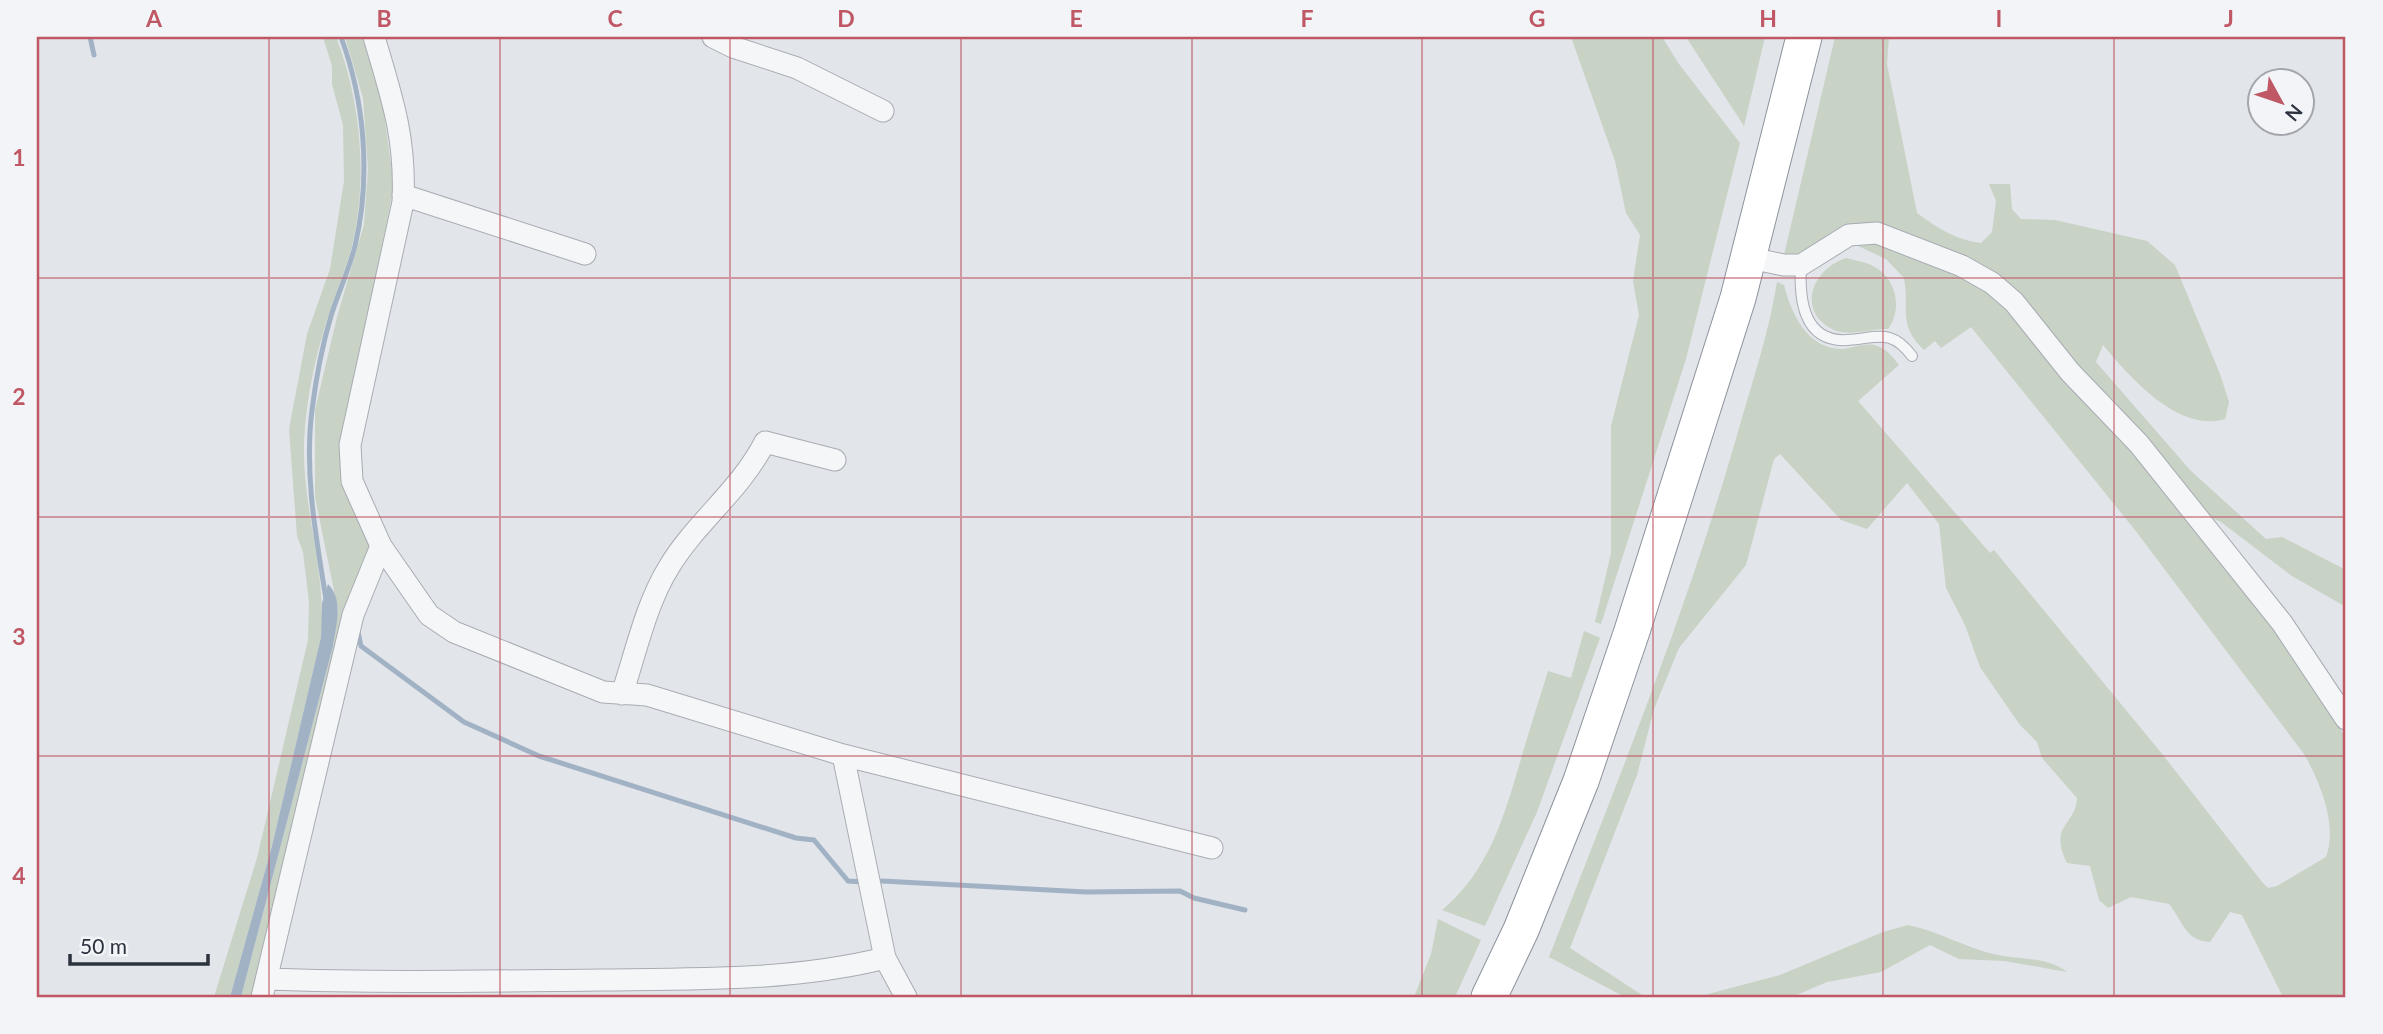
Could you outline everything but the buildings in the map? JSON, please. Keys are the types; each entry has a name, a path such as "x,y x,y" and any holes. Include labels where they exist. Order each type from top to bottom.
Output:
{"highway":[{"path":"1489,997 1521,930 1581,781 1750,258 1804,37"}],"street":[{"path":"374,37 398,115 404,163 403,195 372,355 350,445 352,481 381,546 429,615 454,632 603,692 647,695 843,754 1212,848"},
{"path":"713,37 733,47 797,68 883,111"},
{"path":"403,195 585,254"},
{"path":"1750,258 1784,265 1801,265 1849,235 1877,233 1962,266 1992,283 2014,302 2070,372 2147,455 2282,623 2346,719"},
{"path":"622,694 658,589 670,565 738,484 765,442 835,460"},
{"path":"381,546 353,615 264,988 380,983 503,989 706,979 849,967 885,957"},
{"path":"843,754 885,957 906,997"}],"lane":[{"path":"1801,265 1800,301 1814,328 1826,338 1849,340 1883,335 1904,345 1912,356"}],"shaded area":[{"path":"323,37 336,37 345,62 356,114 361,167 352,246 319,348 305,426 304,467 321,588 321,637 272,846 230,997 214,997 257,858 308,640 309,602 303,552 297,536 289,429 307,334 330,269 344,181 343,125 332,84 332,66"},
{"path":"345,37 365,37 382,99 394,186 344,419 340,455 372,548 254,997 241,997 333,646 338,610 315,497 315,410 337,317 364,225 368,169 363,98"},
{"path":"1571,37 1662,37 1679,64 1740,143 1686,359 1601,624 1595,622 1611,553 1611,426 1639,315 1633,281 1640,235 1626,213 1615,161"},
{"path":"1686,37 1765,37 1744,126"},
{"path":"1835,37 1889,37 1887,64 1917,213 1932,224 1955,236 1981,243 1992,232 1996,201 1989,184 2010,184 2012,209 2021,219 2055,220 2147,241 2175,265 2220,374 2229,402 2225,419 2207,421 2190,418 2173,410 2141,386 2103,345 2096,362 2190,470 2266,539 2282,537 2346,570 2346,607 2292,576 2221,522 2203,514 2020,302 1874,223 1850,227 1808,250 1784,255"},
{"path":"1872,237 1946,264 2014,307 2233,571 2320,692 2346,739 2346,997 2283,997 2242,915 2230,912 2210,942 2190,934 2169,904 2131,897 2108,908 2099,900 2090,866 2067,863 2062,850 2060,840 2064,826 2076,807 2077,798 2042,758 2037,742 2020,725 1980,667 1965,625 1946,588 1939,524 1907,483 1867,529 1841,520 1780,454 1774,459 1746,565 1679,648 1654,709 1637,775 1570,948 1645,997 1625,997 1549,957 1650,696 1697,565 1760,357 1777,282 1784,285 1796,318 1819,343 1842,349 1862,345 1878,346 1899,365 1858,401 1990,553 1994,550 2163,755 2262,882 2268,888 2277,886 2326,857 2329,818 2316,777 2304,754 2135,530 1971,327 1941,348 1935,341 1924,350 1916,341 1907,324 1904,278 1886,259 1856,245"},
{"path":"1846,258 1867,263 1890,281 1896,305 1888,329 1840,332 1822,322 1815,313 1812,302 1817,281 1834,264"},
{"path":"1584,631 1600,638 1537,812 1485,926 1442,910 1472,878 1493,842 1548,671 1571,678"},
{"path":"1438,919 1481,940 1455,997 1414,997 1431,954"},
{"path":"1908,925 1982,951 2050,963 2067,972 2005,961 1959,959 1930,945 1881,972 1827,982 1792,997 1706,997 1708,994 1780,975 1883,932"}],"water":[{"path":"328,584 336,597 337,605 333,646 241,997 230,997 272,846 321,637 322,603"}],"waterway":[{"path":"90,37 94,55"},
{"path":"326,599 310,481 312,410 325,339 355,246 364,167 356,88 341,37"},
{"path":"358,632 361,646 464,722 539,756 796,838 814,840 848,881 863,882"},
{"path":"882,881 1086,892 1180,891 1194,898 1245,910"}]}
